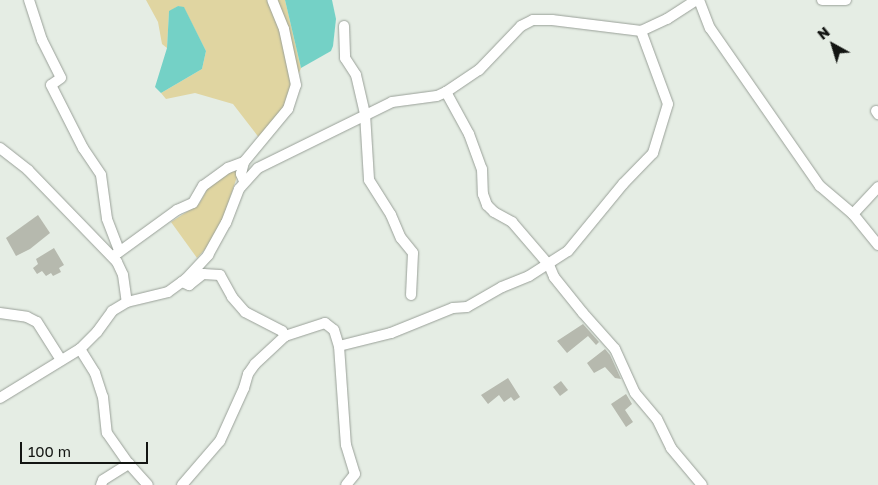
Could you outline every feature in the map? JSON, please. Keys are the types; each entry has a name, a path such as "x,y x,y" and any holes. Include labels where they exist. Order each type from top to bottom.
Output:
{"street":[{"path":"29,0 42,40 62,78 51,85 83,148 101,175 106,219 123,275 127,302"},
{"path":"244,181 241,174 244,162 288,109 296,85 284,29 272,0"},
{"path":"0,398 80,349 97,332 112,312 127,302 168,292 182,282 208,255 226,223 239,189 244,181 258,168 392,102 437,96 446,92 479,70 521,26 533,20 552,20 641,31 667,19 698,0 710,28 726,53 820,186 853,214 878,245"},
{"path":"822,0 846,0"},
{"path":"344,26 345,58 356,75 365,114 369,180 391,215 401,238 413,253 412,296"},
{"path":"339,346 391,333 454,308 467,307 549,265 573,245 624,184 653,153 668,104 641,31"},
{"path":"446,92 469,134 482,168 483,194 487,205 494,212 508,218 549,265 554,277 615,349 635,393 658,419 671,448 702,485"},
{"path":"0,148 28,170 116,254"},
{"path":"116,254 177,210 193,203 203,186 228,168 244,162"},
{"path":"853,214 878,187"},
{"path":"182,282 189,285 203,274 220,275 232,298 245,312 282,331 285,336"},
{"path":"0,313 27,318 36,322 61,360"},
{"path":"182,485 220,441 244,388 248,374 255,364 285,336 325,323 334,330 339,346 346,445 354,474 346,485"},
{"path":"80,349 98,381 103,397 107,433 129,464 148,485"},
{"path":"101,485 103,480 129,464"}],"shaded area":[{"path":"146,0 285,0 301,68 282,117 260,139 233,104 195,93 166,99 161,93 202,69 206,51 184,8 178,6 169,12 167,48 162,44 158,22"},
{"path":"240,168 221,224 209,245 197,258 171,222 199,204 208,188 230,171"}],"water":[{"path":"285,0 332,0 336,19 331,51 301,68"},
{"path":"178,6 184,7 206,51 202,69 161,93 155,87 167,48 169,11"}],"building":[{"path":"38,215 50,233 30,249 16,256 6,238"},
{"path":"54,248 64,265 59,268 61,272 53,276 51,273 46,276 42,271 37,274 33,268 38,264 36,259"},
{"path":"583,324 599,342 596,345 588,336 567,353 557,341"},
{"path":"605,349 610,355 621,379 615,378 605,367 594,373 587,363"},
{"path":"508,378 520,397 514,401 511,397 504,402 499,395 488,404 481,395"},
{"path":"561,381 568,390 560,396 553,387"},
{"path":"626,394 632,404 625,410 633,422 626,427 611,404"}]}
